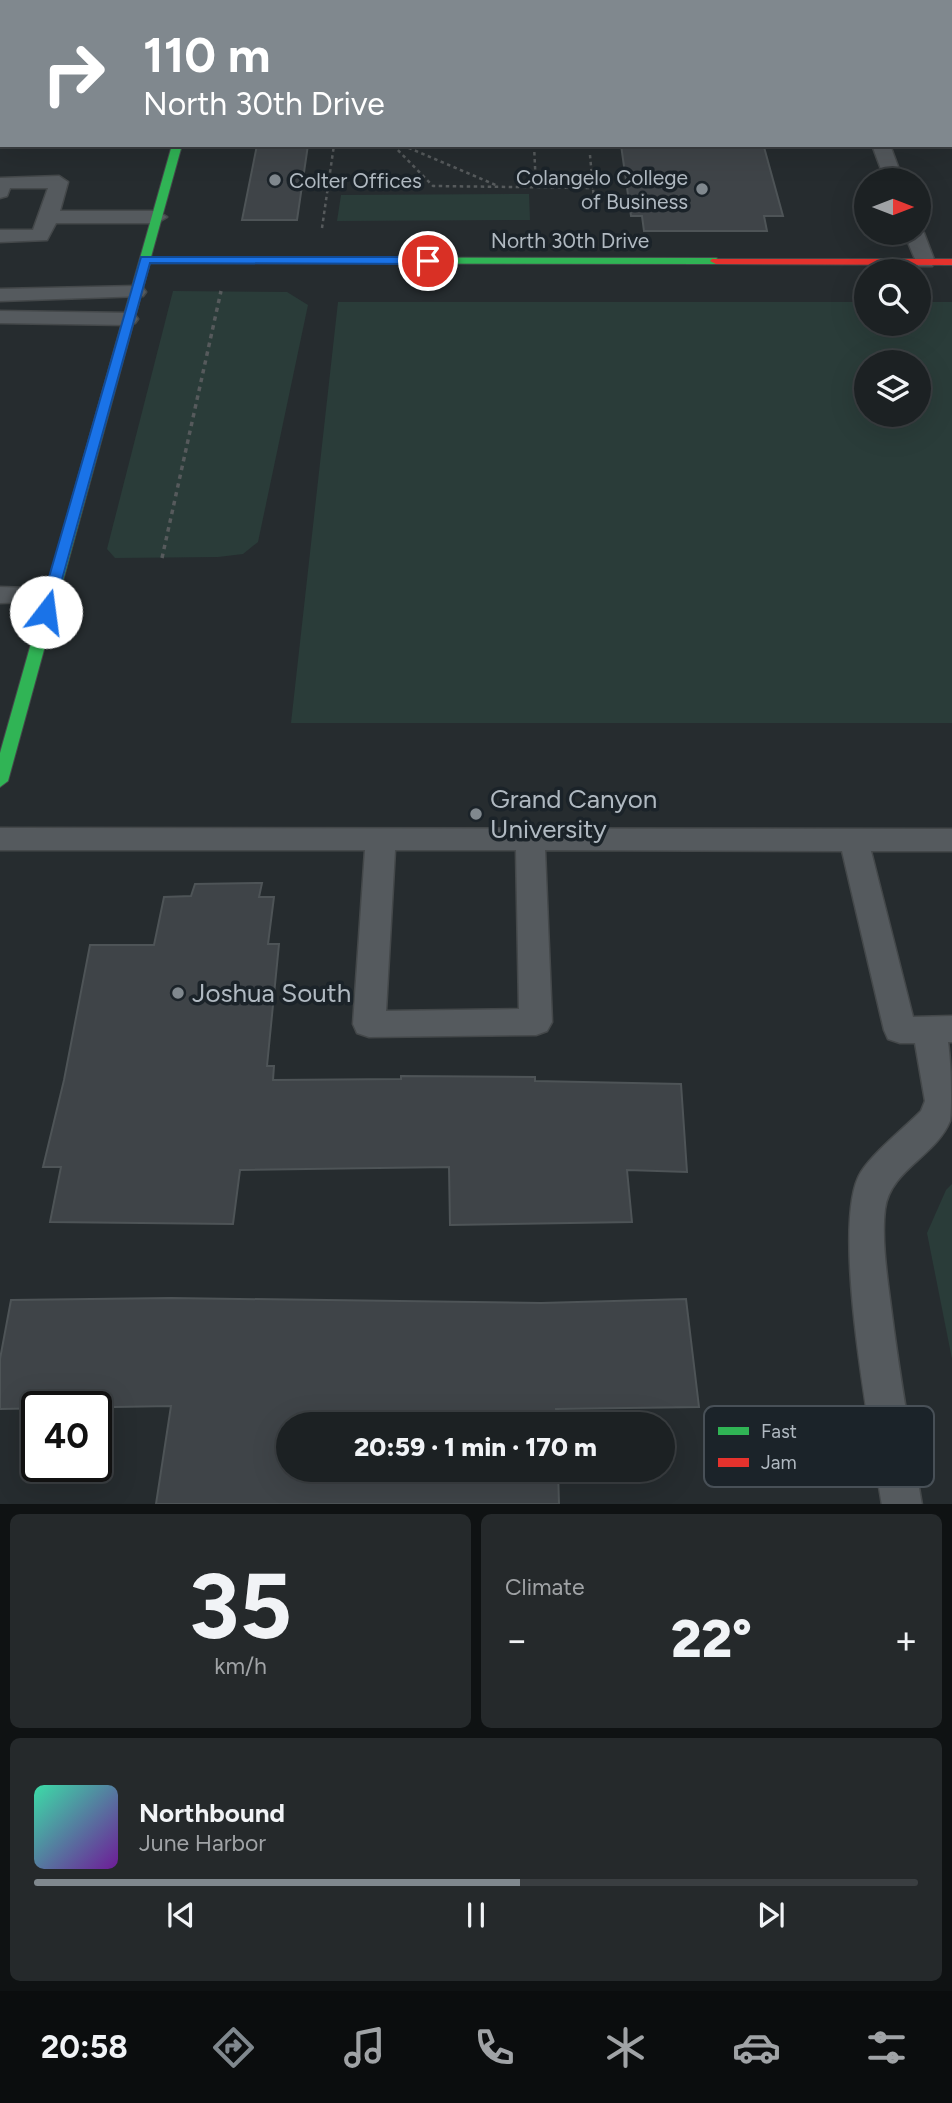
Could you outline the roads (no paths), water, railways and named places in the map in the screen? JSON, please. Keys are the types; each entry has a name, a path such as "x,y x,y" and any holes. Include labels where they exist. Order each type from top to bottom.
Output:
{"street":[{"path":"0,781 176,147"},
{"name":"North 30th Drive","path":"145,260 854,262"},
{"name":"North 30th Drive","path":"931,262 952,262"}],"lane":[{"path":"882,147 890,168"},
{"path":"0,192 3,183 59,182 49,217 40,236 0,236"},
{"path":"49,217 158,217"},
{"path":"0,295 136,292"},
{"path":"0,317 128,319"},
{"path":"0,595 50,595"},
{"path":"0,839 952,840"},
{"path":"381,839 369,1024 536,1022 530,839"},
{"path":"854,840 900,1030 941,1030 942,1101 934,1119 874,1182 867,1210 869,1280 886,1406"}],"place":[{"name":"Colter Offices","path":"275,180"},
{"name":"Colangelo College of Business","path":"702,189"},
{"name":"Grand Canyon University","path":"476,814"},
{"name":"Joshua South","path":"178,993"}]}
